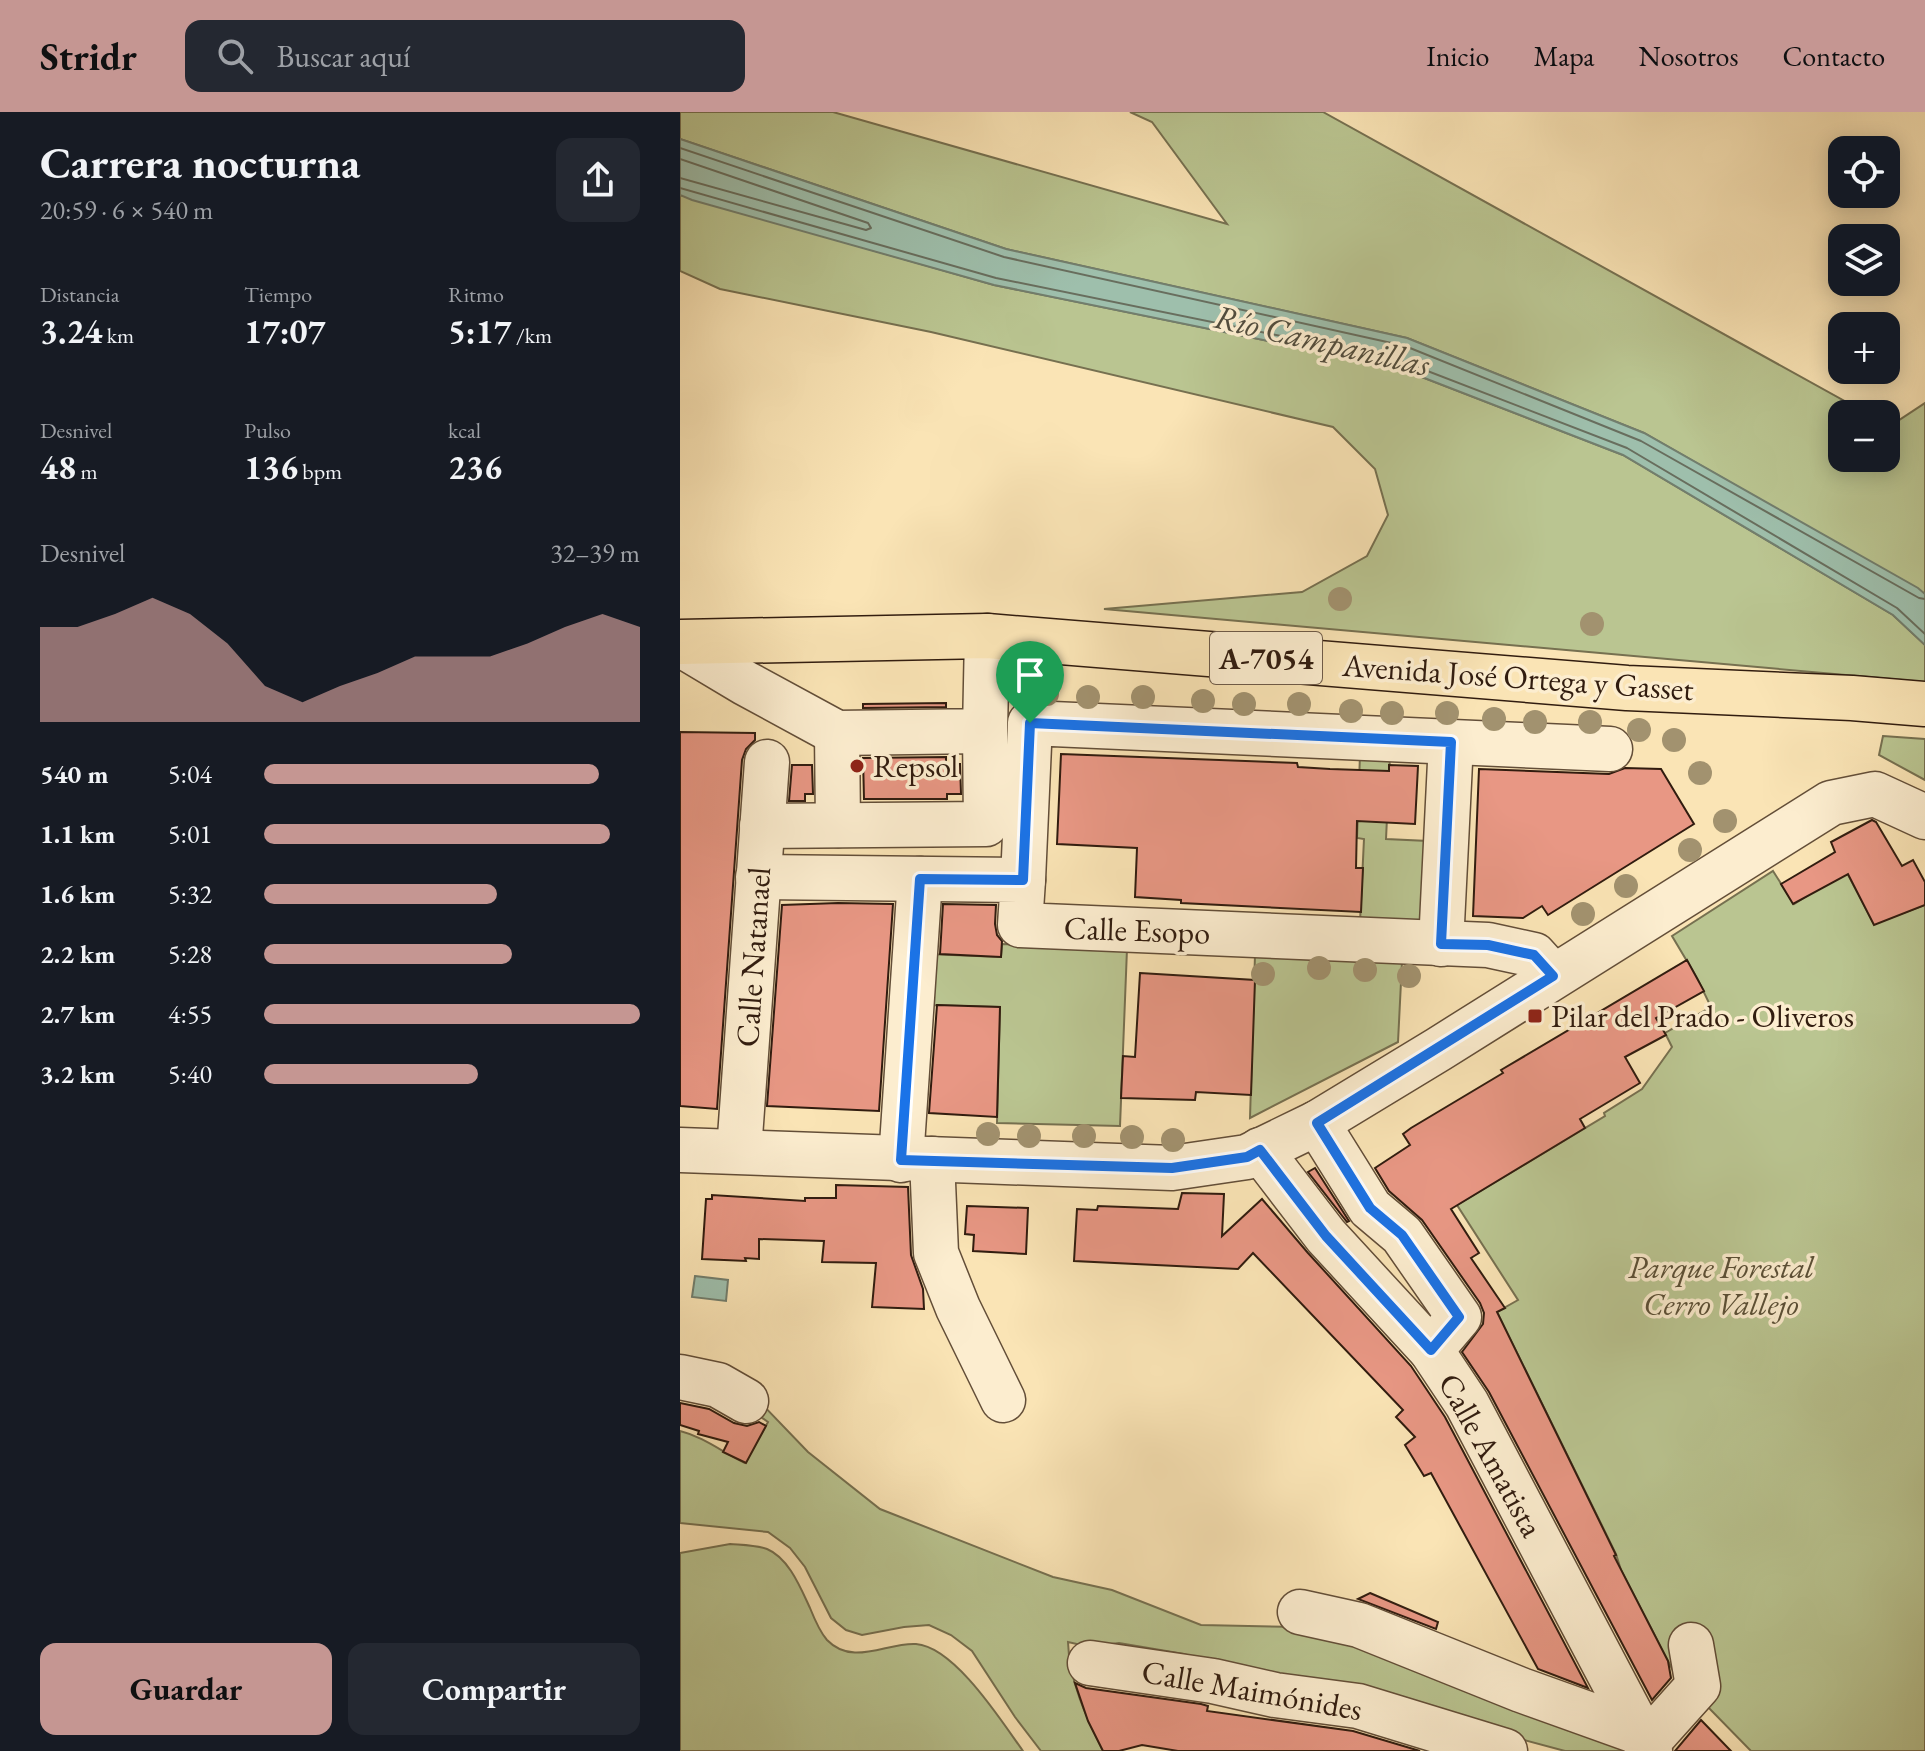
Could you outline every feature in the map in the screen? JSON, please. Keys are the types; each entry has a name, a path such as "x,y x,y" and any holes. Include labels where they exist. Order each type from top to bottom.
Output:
{"main road":[{"name":"Avenida José Ortega y Gasset","path":"680,643 987,636 1627,688 1925,704"}],"street":[{"path":"762,826 986,824 987,636"},
{"path":"680,643 837,733 985,731"},
{"path":"758,877 1023,880 1030,723 1610,749"},
{"path":"837,733 838,825"},
{"path":"1441,944 1451,742"},
{"name":"Calle Natanael","path":"739,1151 767,762"},
{"path":"680,1150 1172,1168 1247,1157 1317,1123 1831,803 1875,794 1925,817"},
{"path":"920,879 916,1159 936,1253 958,1308 1003,1400"},
{"name":"Calle Esopo","path":"1023,880 1020,925 1488,945 1534,955 1553,976"},
{"path":"1317,1123 1370,1208 1402,1235 1459,1317 1431,1350"},
{"name":"Calle Amatista","path":"1260,1150 1326,1236 1431,1350 1467,1404 1645,1743"},
{"path":"680,1377 718,1385 746,1401"},
{"path":"1300,1612 1359,1625 1645,1743 1698,1686 1691,1645"},
{"name":"Calle Maimónides","path":"1090,1663 1358,1706 1505,1751"}],"green space":[{"path":"680,112 833,112 1227,224 1152,122 1130,112 1323,112 1843,400 1828,400 1828,472 1900,472 1900,419 1925,403 1925,594 1644,433 1407,338 1006,249 680,139"},
{"path":"680,195 994,285 1396,367 1623,455 1893,615 1925,645 1925,682 1104,609 1302,592 1367,556 1388,515 1375,469 1333,427 931,332 720,289 680,271"},
{"path":"1883,736 1925,739 1925,780 1879,755"},
{"path":"1360,755 1390,756 1386,839 1428,841 1424,925 1360,922 1364,839 1357,838"},
{"name":"Parque Forestal Cerro Vallejo","path":"1773,871 1794,904 1846,871 1874,924 1925,905 1925,1751 1751,1751 1706,1705 1682,1688 1621,1570 1616,1554 1497,1312 1518,1300 1457,1205 1605,1116 1604,1113 1642,1089 1672,1047 1665,1033 1711,1007 1672,936"},
{"path":"1002,944 1127,949 1120,1126 997,1123 1000,1007 926,1005 927,954 1001,957"},
{"path":"1255,955 1402,962 1398,1042 1250,1118"},
{"path":"760,1402 808,1452 880,1509 1053,1577 1112,1590 1201,1625 1300,1627 1380,1643 1634,1751 1565,1751 1355,1695 1255,1676 1184,1654 1119,1643 1090,1647 1068,1642 1075,1684 1103,1751 1041,1751 972,1651 951,1635 929,1625 862,1635 846,1630 831,1618 805,1567 790,1548 768,1532 680,1523 680,1431 745,1463 768,1422 751,1410"},
{"path":"730,1544 767,1549 782,1559 798,1583 822,1633 837,1648 859,1653 916,1644 931,1648 946,1658 976,1688 1023,1751 680,1751 680,1553"}],"water":[{"name":"Río Campanillas","path":"680,139 1006,249 1407,338 1644,433 1918,588 1925,594 1925,645 1893,615 1623,455 1396,367 994,285 692,200 680,195"},
{"path":"695,1276 728,1280 726,1301 692,1297"}],"building":[{"path":"946,703 946,707 863,708 863,704"},
{"path":"680,732 755,733 755,740 746,749 742,760 717,1109 680,1106"},
{"path":"1061,754 1297,763 1298,767 1389,771 1389,765 1418,766 1415,824 1357,821 1356,868 1363,868 1361,912 1181,903 1181,900 1135,897 1137,848 1057,844"},
{"path":"946,757 946,764 960,764 961,794 947,794 947,799 864,799 863,758"},
{"path":"792,765 812,765 813,794 805,794 805,801 789,801"},
{"path":"1625,768 1661,769 1694,824 1548,915 1542,906 1523,918 1473,916 1479,769 1609,774"},
{"path":"1872,820 1902,866 1913,860 1925,882 1925,905 1874,925 1848,874 1793,904 1781,884 1835,852 1831,842"},
{"path":"893,904 879,1111 767,1106 782,905"},
{"path":"943,904 996,905 995,924 1002,941 1001,957 940,954"},
{"path":"1687,960 1704,991 1656,1018 1666,1035 1625,1057 1640,1083 1580,1119 1585,1128 1451,1209 1479,1253 1471,1258 1505,1308 1497,1312 1668,1661 1671,1678 1652,1700 1489,1392 1462,1352 1483,1324 1484,1313 1480,1303 1422,1220 1389,1191 1375,1168 1410,1145 1403,1134 1411,1128 1503,1073 1501,1070"},
{"path":"1140,973 1255,980 1251,1095 1196,1092 1195,1100 1121,1098 1123,1056 1135,1057"},
{"path":"937,1005 1000,1007 997,1117 929,1113"},
{"path":"1315,1168 1349,1221 1308,1172"},
{"path":"836,1185 908,1187 911,1255 923,1289 924,1309 872,1307 876,1263 822,1262 824,1241 759,1239 759,1259 702,1259 706,1199 712,1199 712,1195 805,1201 805,1198 836,1198"},
{"path":"1182,1193 1224,1194 1222,1236 1262,1199 1411,1366 1445,1417 1588,1688 1538,1669 1431,1473 1424,1476 1405,1445 1415,1437 1396,1417 1403,1410 1253,1253 1238,1269 1074,1261 1077,1209 1097,1210 1098,1206 1178,1209"},
{"path":"967,1206 1028,1208 1026,1254 973,1251 974,1235 965,1234"},
{"path":"680,1403 709,1409 734,1423 747,1426 759,1422 766,1426 746,1463 723,1452 728,1442 698,1434 699,1431 680,1425"},
{"path":"1370,1593 1438,1622 1436,1629 1358,1599"},
{"path":"1075,1683 1086,1688 1201,1704 1208,1706 1207,1711 1353,1731 1420,1751 1178,1751 1142,1745 1119,1751 1103,1751 1088,1721"},
{"path":"1701,1720 1731,1751 1675,1751"}],"place":[{"name":"Repsol","path":"857,766"},
{"name":"Pilar del Prado - Oliveros","path":"1535,1016"}],"route":[{"path":"1030,723 1451,742 1441,944 1488,945 1534,955 1553,976 1317,1123 1370,1208 1402,1235 1459,1317 1431,1350 1326,1236 1260,1150 1247,1157 1172,1168 901,1160 920,879 1023,880 1030,723"}]}
